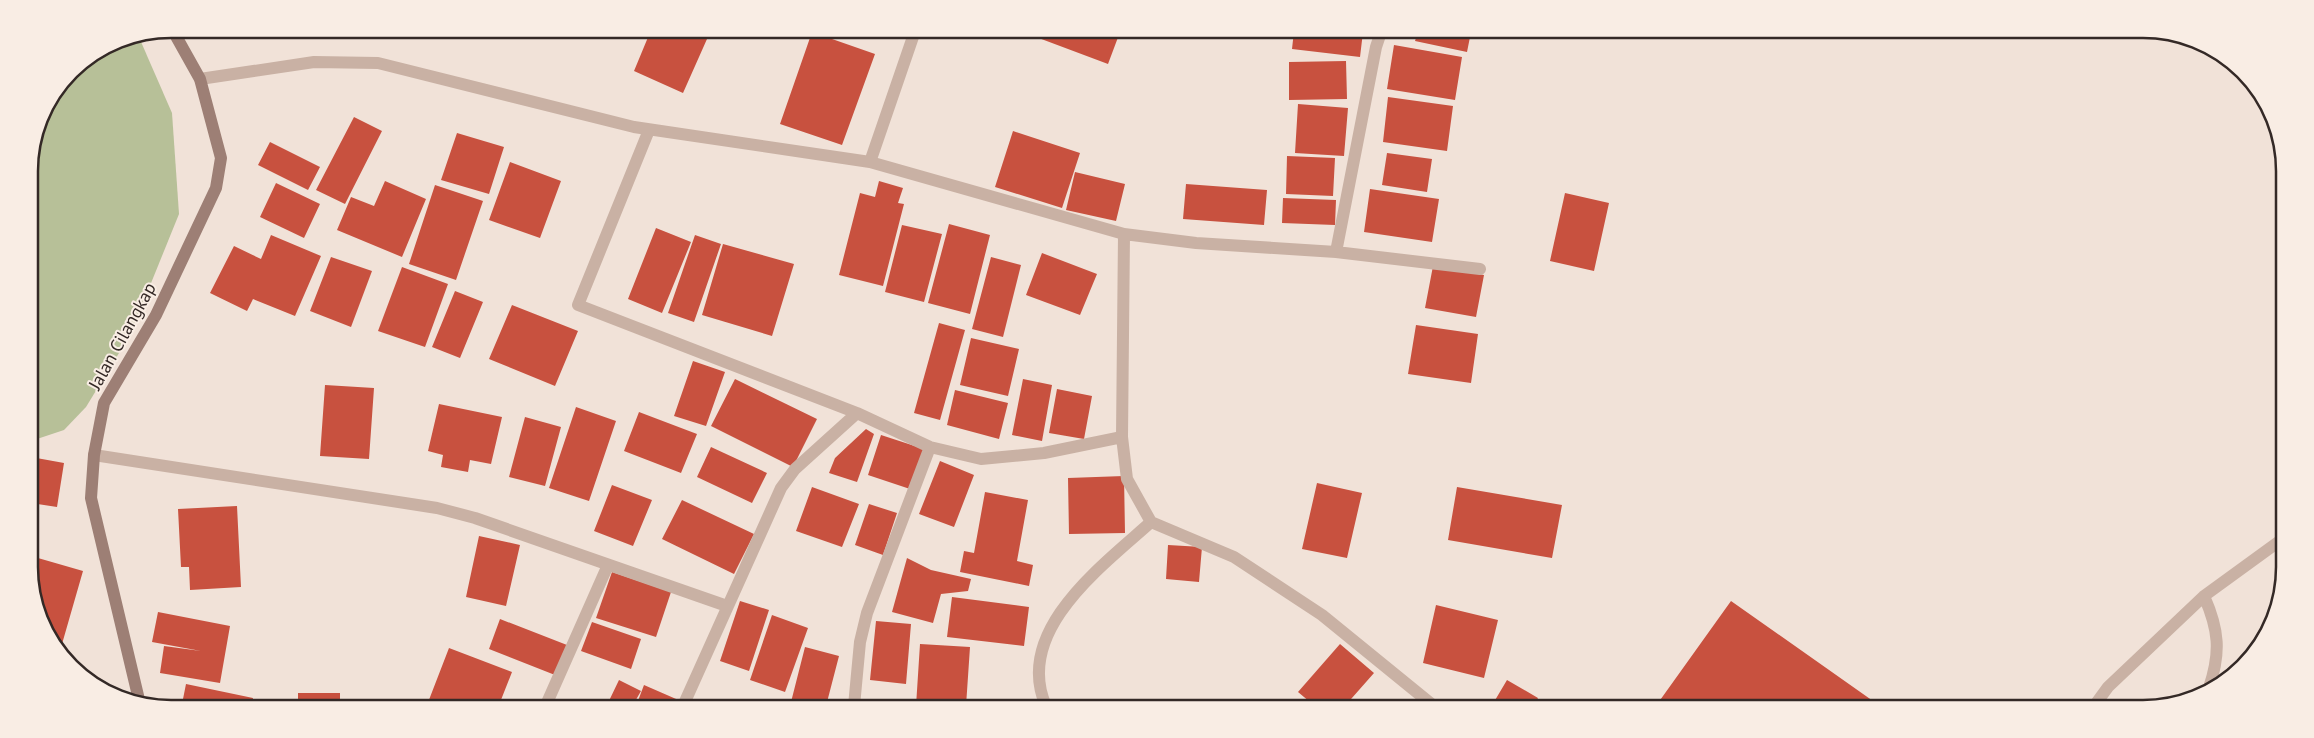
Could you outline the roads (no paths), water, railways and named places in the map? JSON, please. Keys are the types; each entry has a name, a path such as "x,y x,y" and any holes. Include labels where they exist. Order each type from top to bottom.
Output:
{"street":[{"name":"Jalan Cilangkap","path":"138,696 91,498 94,455 104,403 156,315 216,188 221,158 200,79 177,38"},
{"path":"870,162 913,38"},
{"path":"1336,252 1374,56 1379,38"},
{"path":"200,79 314,62 378,63 649,130 870,162 1124,234 1196,242 1336,252 1480,269"},
{"path":"649,130 578,305 857,413 930,447 981,458 1044,453 1122,437"},
{"path":"1124,234 1122,437 1127,479 1150,522 1234,557 1322,615 1426,700"},
{"path":"686,700 781,488 795,469 857,413"},
{"path":"855,700 860,642 867,613 930,447"},
{"path":"94,455 437,508 475,518 727,606"},
{"path":"1043,700 1040,693 1039,658 1055,620 1078,588 1150,522"},
{"path":"2099,700 2108,687 2204,596 2276,544"},
{"path":"548,700 608,565"},
{"path":"2204,596 2215,621 2218,642 2215,671 2211,682"}]}
